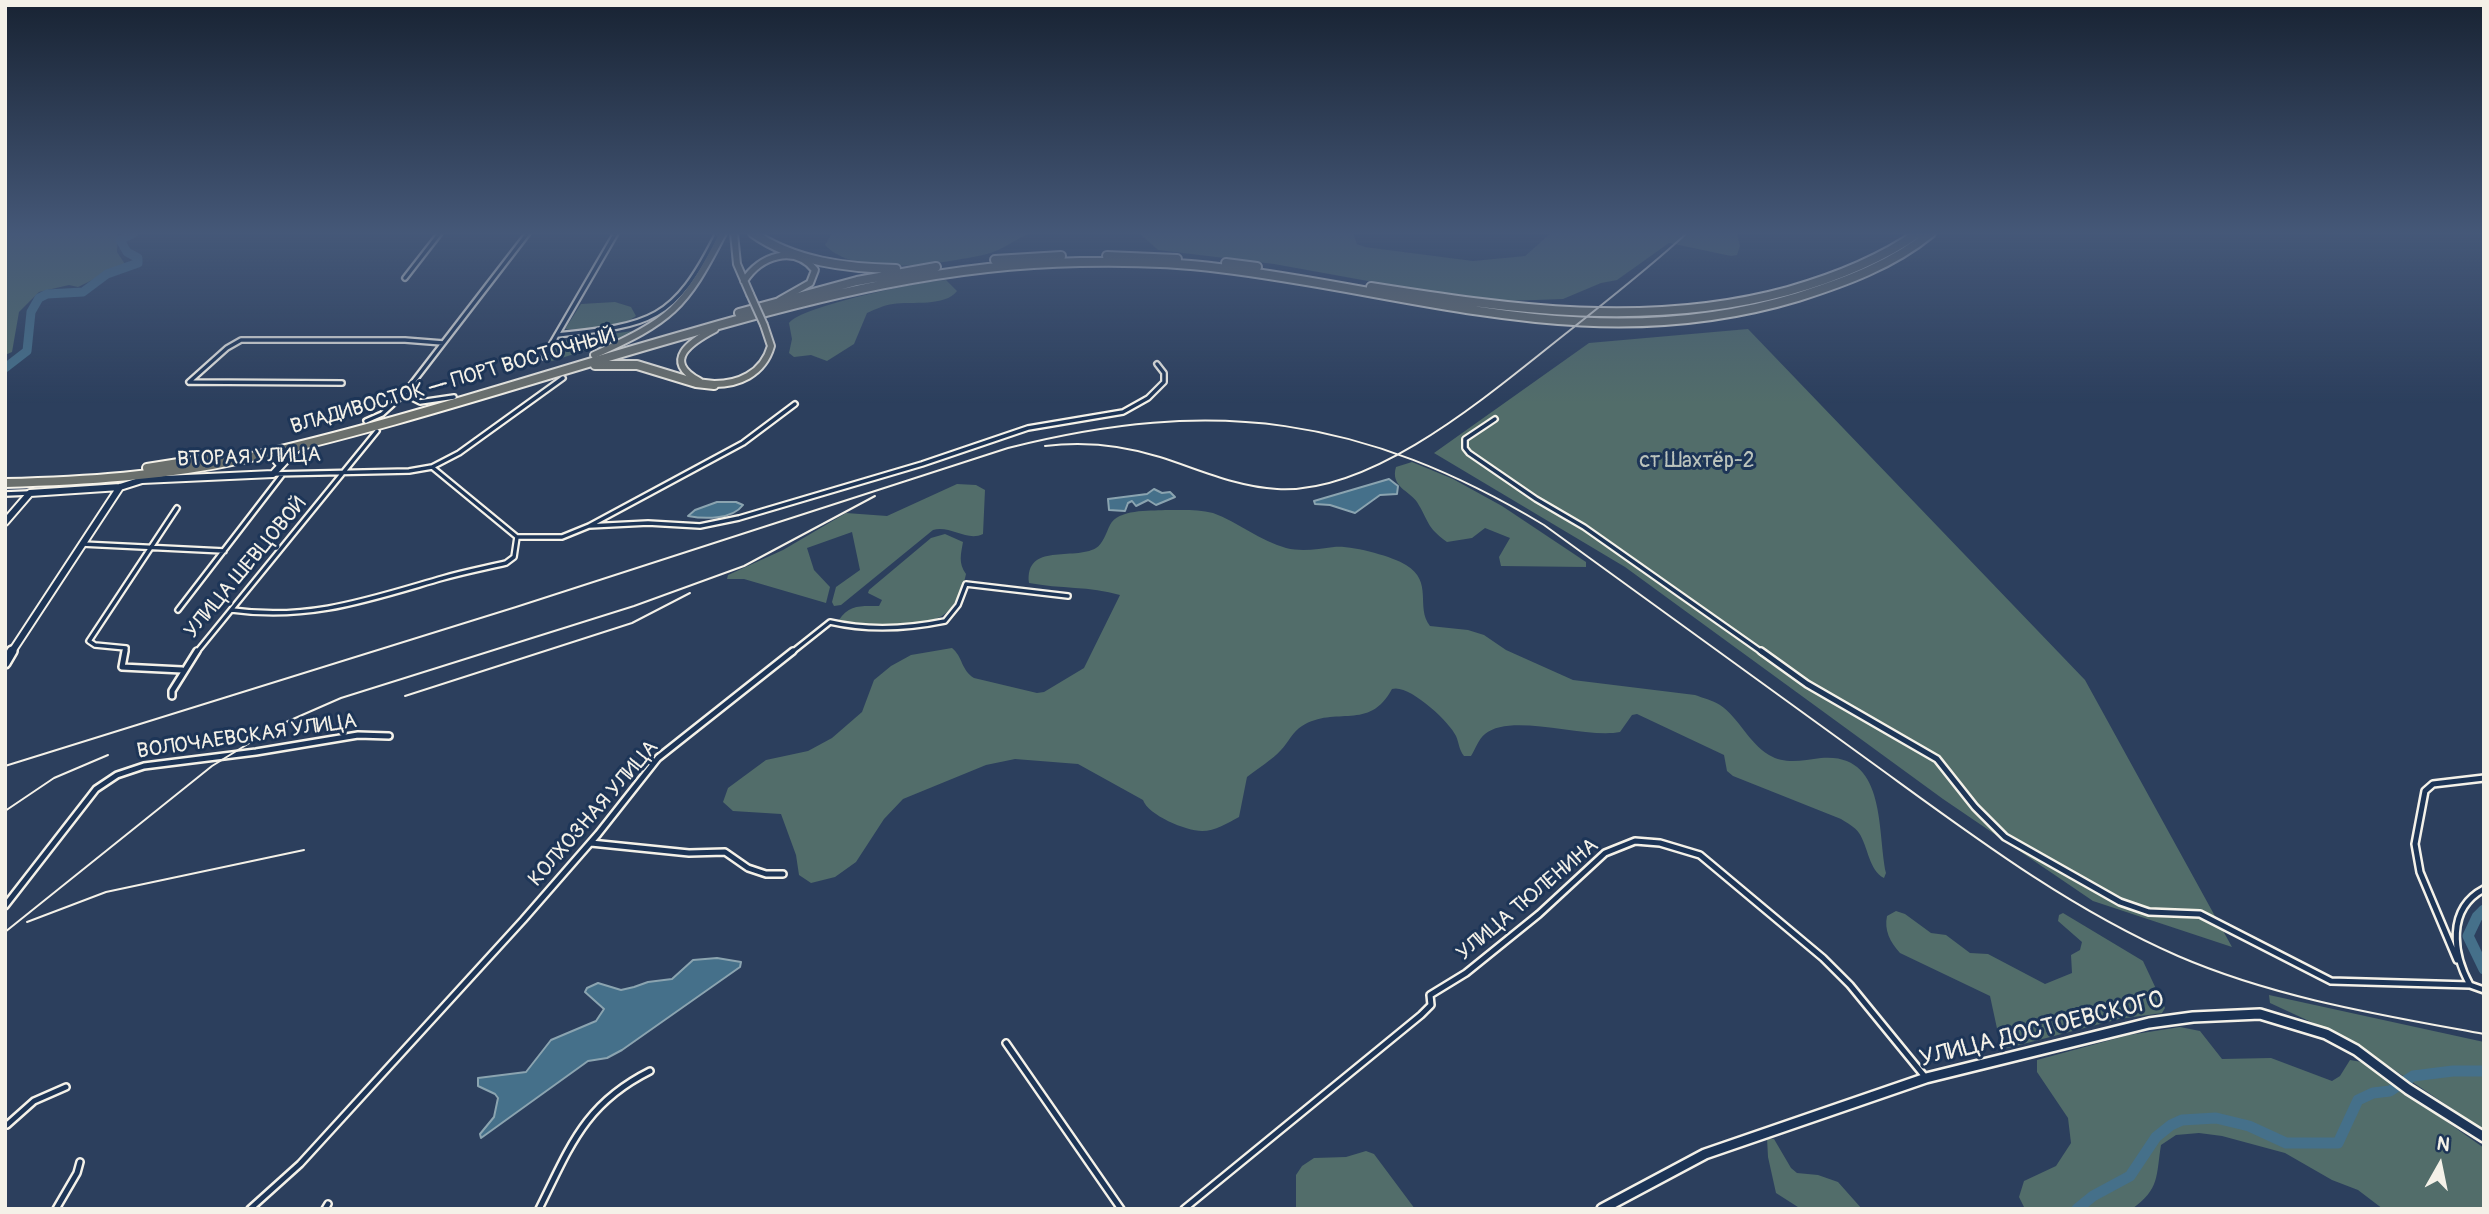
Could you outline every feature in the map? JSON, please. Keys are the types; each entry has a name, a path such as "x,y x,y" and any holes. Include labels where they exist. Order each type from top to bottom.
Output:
{"highway":[{"name":"ВЛАДИВОСТОК — ПОРТ ВОСТОЧНЫЙ","path":"5,477 125,471 265,447 453,397 773,303 829,290"},
{"name":"ВЛАДИВОСТОК — ПОРТ ВОСТОЧНЫЙ","path":"5,483 161,472 260,454 563,374 732,321 851,290"},
{"name":"ВЛАДИВОСТОК — ПОРТ ВОСТОЧНЫЙ","path":"1347,290 1496,315 1551,320 1650,321 1704,316 1786,301 1818,290"},
{"name":"ВЛАДИВОСТОК — ПОРТ ВОСТОЧНЫЙ","path":"1389,290 1502,309 1558,314 1652,314 1706,309 1796,290"},
{"path":"563,374 623,363 656,369 696,383 714,385"}],"main road":[{"path":"594,355 651,327 677,308 692,290"},
{"path":"732,321 690,344 680,361 686,374 698,381 714,385 739,380 764,365 771,346 748,290"},
{"path":"773,303 798,290"},
{"path":"273,474 278,464 302,444"},
{"path":"260,454 274,458 278,464"},
{"name":"ВТОРАЯ УЛИЦА","path":"30,493 120,487 142,480 273,474"},
{"path":"5,663 28,623 120,487"},
{"path":"5,522 30,493"},
{"name":"УЛИЦА ДОСТОЕВСКОГО","path":"1602,1209 1705,1154 1926,1079 2149,1023 2193,1017 2260,1014 2292,1021 2326,1034 2356,1050 2408,1089 2484,1137"}],"street":[{"path":"366,421 382,414 404,394 485,290"},
{"path":"544,357 584,290"},
{"path":"557,335 623,328 640,323 684,290"},
{"path":"342,383 189,382 235,342 244,339 405,340 443,344"},
{"path":"589,526 648,523 700,526 738,519 922,464 1028,428 1123,412 1148,398 1164,382 1164,373 1157,364"},
{"name":"ВТОРАЯ УЛИЦА","path":"273,474 409,471 432,467 470,446 563,374"},
{"path":"404,394 409,401 415,403 453,397"},
{"path":"432,467 517,537 562,537 589,526 743,443 760,432 779,413 795,404"},
{"path":"1495,419 1465,439 1465,448 1469,453 1536,499 1584,527 1807,684 1937,759 1993,826 2015,843 2120,902 2149,912 2200,914 2331,981 2470,985 2484,990"},
{"name":"УЛИЦА ШЕВЦОВОЙ","path":"172,696 182,670 377,431"},
{"path":"178,610 283,474"},
{"path":"5,494 30,493"},
{"path":"177,508 89,641 95,645 126,648 122,667 182,670"},
{"path":"232,610 249,613 310,614 412,589 438,579 506,563 514,557 517,537"},
{"path":"82,544 224,551"},
{"name":"КОЛХОЗНАЯ УЛИЦА","path":"250,1209 300,1164 591,843 658,758 830,622 861,628 895,630 945,621 958,605 966,584 1068,596"},
{"name":"ВОЛОЧАЕВСКАЯ УЛИЦА","path":"5,906 96,789 117,775 144,766 256,752 358,735 389,736"},
{"path":"2470,985 2432,905 2420,872 2415,844 2425,792 2433,784 2484,778"},
{"name":"УЛИЦА ТЮЛЕНИНА","path":"1184,1209 1431,1005 1430,995 1435,990 1466,973 1539,914 1605,853 1635,841 1660,843 1700,855 1823,958 1850,985 1926,1079"},
{"path":"591,843 690,853 719,851 729,854 748,868 766,874 783,874"},
{"path":"2457,960 2457,928 2468,898 2484,889"},
{"path":"1006,1043 1121,1209"},
{"path":"539,1209 591,1111 627,1081 650,1071"},
{"path":"6,1125 40,1095 66,1087"},
{"path":"56,1209 77,1173 80,1162"}],"green space":[{"path":"5,290 49,290 39,292 19,312 12,352 5,355"},
{"path":"892,290 957,291 945,299 901,303 867,313 854,344 827,361 811,355 794,357 789,353 792,339 789,323 798,316"},
{"path":"1421,290 1585,290 1563,299 1507,301"},
{"path":"615,302 631,307 636,316 602,328 565,329 581,304"},
{"name":"ст Шахтёр-2","path":"1748,329 2085,680 2232,947 2093,901 1943,799 1625,567 1434,453 1589,343"},
{"path":"632,331 609,343 552,361 547,359 556,344 563,341"},
{"path":"1412,462 1453,479 1502,506 1586,562 1586,567 1501,566 1499,557 1510,538 1485,528 1472,538 1447,542 1431,528 1414,498 1398,484 1396,467"},
{"path":"957,484 976,485 985,490 983,534 971,536 933,530 841,605 834,606 832,602 836,587 860,570 852,532 807,548 814,570 830,587 826,603 744,579 727,579 728,575 783,550 846,513 887,516"},
{"path":"1165,510 1213,513 1286,548 1304,550 1341,547 1360,549 1391,558 1406,565 1419,579 1424,611 1430,626 1468,630 1484,635 1506,650 1573,680 1695,695 1711,700 1727,710 1755,744 1775,758 1788,761 1842,759 1858,768 1875,797 1886,873 1884,878 1875,870 1859,833 1841,819 1733,776 1727,771 1724,755 1637,714 1632,715 1620,732 1512,725 1497,728 1483,736 1471,756 1464,756 1456,736 1446,722 1428,705 1399,689 1392,689 1373,710 1351,716 1327,717 1299,728 1277,754 1247,777 1239,817 1207,831 1168,821 1146,806 1143,800 1078,764 1015,759 986,765 903,799 884,819 856,862 835,877 811,883 799,875 796,855 781,814 733,811 723,802 728,788 766,760 808,751 832,738 862,712 874,680 911,655 952,648 974,678 1037,693 1044,692 1084,668 1120,595 1029,583 1030,570 1035,562 1043,557 1087,552 1096,548 1110,525 1120,516 1134,512"},
{"path":"945,534 963,542 961,562 966,574 958,597 947,612 931,621 905,626 863,625 839,620 852,609 879,606 882,600 868,593 869,590 931,538"},
{"path":"1896,911 1905,914 1931,933 1946,935 1970,953 1988,954 2045,984 2072,973 2071,955 2080,950 2082,942 2058,921 2059,915 2063,913 2143,961 2165,1008 2162,1013 2119,1019 2008,1048 2001,1047 1990,996 1896,949 1889,936 1886,921 1887,916"},
{"path":"2269,995 2484,1042 2484,1130 2348,1039 2270,1003"},
{"path":"2180,1027 2200,1031 2222,1059 2271,1058 2332,1081 2340,1076 2350,1060 2362,1062 2484,1148 2484,1209 2383,1209 2358,1190 2332,1180 2285,1153 2222,1136 2199,1133 2176,1135 2161,1145 2152,1188 2132,1209 2025,1209 2019,1197 2024,1181 2056,1166 2071,1143 2068,1118 2037,1072 2037,1060 2129,1035"},
{"path":"1767,1138 1774,1139 1791,1168 1797,1173 1818,1175 1838,1182 1862,1209 1801,1209 1776,1193"},
{"path":"1366,1151 1374,1154 1415,1209 1296,1209 1296,1175 1302,1166 1314,1158 1346,1157"}],"water":[{"path":"1389,479 1398,486 1397,494 1380,495 1355,513 1330,505 1315,504 1314,501"},
{"path":"1154,489 1162,493 1170,492 1175,497 1156,505 1148,500 1136,506 1132,501 1128,503 1125,511 1109,510 1108,499 1147,494"},
{"path":"717,502 736,502 743,505 725,516 688,516 695,510"},
{"path":"717,958 741,962 740,967 622,1050 607,1058 588,1061 481,1138 480,1134 494,1117 498,1098 478,1086 478,1078 526,1072 551,1040 596,1021 604,1009 585,992 587,988 598,983 621,990 648,982 672,979 693,960"}],"waterway":[{"path":"5,368 27,351 31,312 39,298 47,294 86,290"},
{"path":"2484,910 2477,917 2468,936 2484,969"},
{"path":"2077,1209 2093,1196 2130,1176 2156,1137 2182,1120 2216,1118 2249,1126 2286,1143 2338,1143 2358,1100 2373,1093 2390,1091 2413,1076 2453,1071 2484,1071"}],"railway":[{"path":"1397,455 1470,408 1621,290"},
{"path":"5,766 516,607 1008,448 1083,432 1153,423 1220,421 1285,426 1349,439 1397,455"},
{"path":"1045,446 1089,444 1132,450 1232,481 1277,489 1315,486 1354,475 1397,455"},
{"path":"1397,455 1477,488 1544,525 1982,842 2057,892 2137,937 2215,971 2290,994 2484,1034"},
{"path":"5,932 212,766 277,726 341,698 634,606 744,566 875,496"},
{"path":"405,696 632,623 690,593"},
{"path":"5,811 54,778 108,755"},
{"path":"27,922 106,892 304,850"}]}
